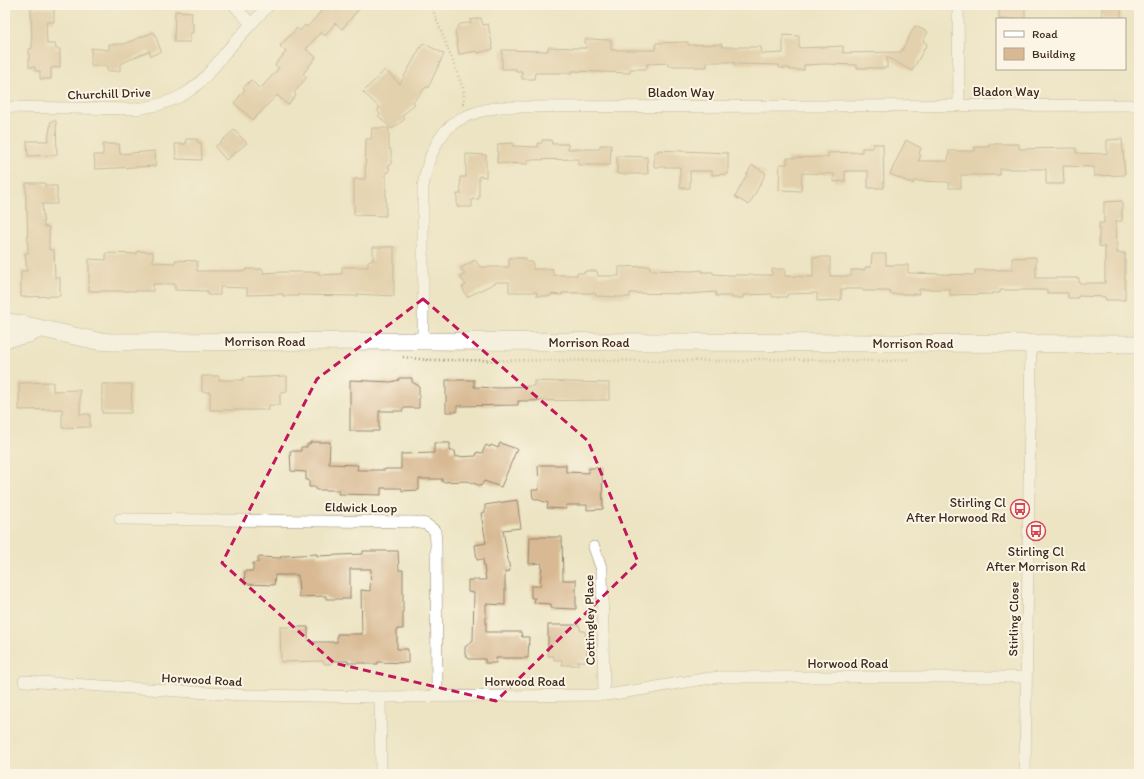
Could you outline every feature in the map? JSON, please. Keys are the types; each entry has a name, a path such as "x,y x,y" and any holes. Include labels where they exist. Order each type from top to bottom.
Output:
{"main road":[{"name":"Morrison Road","path":"5,322 16,323 96,341 111,342 423,341 1139,344"},
{"path":"5,339 29,334 40,329"}],"street":[{"path":"234,5 251,24"},
{"name":"Churchill Drive","path":"5,107 134,109 163,104 186,93 203,80 269,5"},
{"path":"958,5 959,105"},
{"name":"Bladon Way","path":"423,341 423,187 425,169 436,144 444,133 453,124 466,116 500,107 1139,105"},
{"name":"Stirling Close","path":"1025,774 1031,344"},
{"name":"Eldwick Loop","path":"120,519 414,522 426,524 435,531 436,544 436,695"},
{"name":"Cottingley Place","path":"594,547 602,570 604,695"},
{"name":"Horwood Road","path":"24,680 241,695 380,697 436,695 604,695 635,692 689,680 720,677 1026,677"},
{"path":"380,697 381,774"}],"path":[{"path":"431,5 463,88 463,110 466,116"}],"highlighted area":[{"path":"423,299 588,441 638,562 496,701 334,663 222,563 317,379"}],"building":[{"path":"327,5 362,5 342,29 335,23 325,36 321,32 306,49 316,57 303,74 307,77 294,93 296,95 288,105 277,95 253,120 234,103 245,90 243,88 251,80 260,89 279,68 275,65 286,52 280,46 297,28 300,31 305,25 307,27"},
{"path":"999,5 1025,5 1025,18 999,18"},
{"path":"1102,5 1121,5 1121,18 1102,18"},
{"path":"31,8 54,8 54,22 46,22 47,44 55,44 56,49 60,49 60,67 51,68 51,79 40,79 40,71 35,71 35,67 29,67 29,49 32,49"},
{"path":"175,11 192,12 191,22 193,23 193,33 190,33 190,42 174,42"},
{"path":"481,18 483,25 488,24 493,49 478,53 477,51 459,54 455,31 460,24 471,23 470,20"},
{"path":"915,26 928,32 923,41 927,44 912,71 887,57 887,68 857,68 857,65 825,64 804,65 804,70 790,70 790,68 779,68 779,65 734,64 734,62 707,62 707,67 668,66 668,63 647,64 647,69 630,69 630,73 572,71 572,73 535,73 534,79 522,79 522,71 516,71 516,69 502,69 502,50 548,51 548,47 586,48 585,39 611,40 611,50 656,50 656,43 688,42 688,45 722,44 722,47 761,47 762,54 783,53 783,35 799,36 799,48 843,46 843,53 901,52"},
{"path":"154,32 161,51 151,56 149,51 120,64 120,71 107,71 107,66 91,66 91,48 109,50 109,44 124,44"},
{"path":"423,43 444,54 428,88 426,87 413,102 415,104 402,116 405,119 392,129 378,116 380,114 377,110 380,108 363,92 385,70 400,84"},
{"path":"51,121 56,121 57,155 28,156 27,141 48,141"},
{"path":"372,128 389,128 391,165 389,165 389,172 386,172 386,216 354,215 354,179 365,179 366,139 371,139"},
{"path":"234,130 247,143 226,160 215,147"},
{"path":"186,139 197,139 198,143 201,142 202,160 176,159 175,144 186,144"},
{"path":"1122,139 1125,175 1094,176 1094,167 1063,166 1064,184 1046,184 1046,169 1000,169 1000,175 961,175 961,188 949,188 949,182 914,181 913,184 890,174 906,140 921,148 919,154 921,155 918,161 948,161 949,151 975,151 975,147 989,147 989,144 1019,144 1019,149 1076,148 1076,153 1107,154 1107,140"},
{"path":"542,140 551,140 552,144 568,144 568,149 600,149 600,145 611,145 610,165 578,165 578,159 528,160 528,164 497,163 498,144 513,143 513,146 538,147 538,143 542,143"},
{"path":"103,144 119,144 120,154 155,151 156,166 95,169 94,155 103,155"},
{"path":"873,144 883,144 884,188 868,188 868,171 845,171 845,181 834,182 834,174 802,173 801,191 779,190 780,164 787,164 787,158 828,157 828,153 862,152 862,148 873,148"},
{"path":"658,150 728,153 728,174 712,175 712,171 690,171 690,188 680,188 680,167 654,167 654,152 658,152"},
{"path":"466,154 486,155 486,177 479,176 479,199 472,199 472,207 457,207 457,194 461,194 460,177 466,177"},
{"path":"617,156 647,157 648,174 617,174"},
{"path":"752,165 766,173 749,205 735,197"},
{"path":"26,183 45,183 45,186 57,186 57,204 42,204 44,227 49,227 49,250 54,250 55,278 60,277 60,296 21,297 21,271 27,271 25,253 28,253"},
{"path":"1122,201 1122,221 1116,221 1117,253 1125,253 1125,300 1106,300 1105,297 1078,296 1078,298 1068,298 1068,293 1047,293 1047,290 1000,290 1000,293 992,294 950,295 950,289 919,289 919,294 890,294 890,291 841,289 841,300 817,301 817,293 787,294 787,297 772,297 772,294 743,295 743,298 716,296 716,292 689,294 630,293 630,297 596,296 595,293 562,293 562,295 551,294 551,296 537,296 537,292 509,292 509,282 497,282 467,297 462,287 466,285 460,277 465,274 461,268 475,260 480,267 509,267 509,258 526,258 526,262 533,262 533,269 553,269 553,275 577,275 577,273 585,273 585,271 597,271 598,276 619,276 619,267 650,266 650,270 702,270 702,272 713,272 713,274 728,275 772,275 772,269 785,269 785,276 813,277 813,257 830,257 830,276 851,276 851,270 865,270 865,267 871,267 872,254 886,254 886,265 908,265 908,273 975,275 975,270 1012,270 1012,258 1036,257 1036,278 1079,278 1079,283 1105,283 1105,247 1099,246 1099,223 1104,223 1104,202"},
{"path":"373,247 394,247 394,296 358,294 358,296 283,296 283,294 247,295 247,288 220,287 220,295 208,295 208,291 175,290 175,284 153,284 153,291 89,291 89,259 106,260 106,253 137,254 137,251 153,252 153,262 175,263 175,260 197,261 197,271 246,271 246,269 263,269 263,273 319,272 319,275 342,274 342,267 368,267 368,261 373,260"},
{"path":"202,376 219,376 219,380 243,380 243,378 287,376 287,392 280,393 280,405 269,405 269,410 210,410 210,392 202,392"},
{"path":"399,378 412,378 412,382 419,386 419,408 403,408 403,411 379,411 379,431 350,431 350,380 391,382 399,380"},
{"path":"446,380 474,380 474,387 500,388 534,386 534,381 609,383 609,400 518,401 518,405 457,406 457,412 446,412"},
{"path":"53,382 53,391 80,390 80,414 90,414 90,427 62,428 62,409 19,410 19,383"},
{"path":"102,384 132,384 131,413 102,413"},
{"path":"310,442 330,442 329,464 358,465 357,470 401,469 401,454 434,453 434,443 450,443 450,451 455,451 456,457 476,456 477,452 482,453 486,445 490,447 491,445 498,448 500,443 517,449 501,487 484,481 481,486 467,481 442,482 442,479 419,479 419,490 402,491 402,488 381,488 381,495 338,494 339,490 316,490 316,487 309,487 309,480 306,480 306,472 291,471 290,451 301,451 301,447 307,447 307,444 310,444"},
{"path":"538,465 566,465 566,472 589,473 589,468 602,468 603,509 587,510 587,505 566,505 566,509 547,508 548,503 533,498 532,490 539,490"},
{"path":"517,500 521,528 503,530 510,571 505,572 505,605 486,604 486,632 521,632 522,637 529,637 528,658 496,658 496,663 485,663 485,659 469,659 465,654 465,647 473,640 474,593 468,592 468,580 486,580 483,559 477,560 475,545 486,543 481,513 485,512 485,505"},
{"path":"530,537 562,537 563,580 576,580 576,609 551,608 551,604 534,603 535,598 531,598 531,586 540,586 542,563 529,564"},
{"path":"363,551 398,551 399,570 403,570 403,629 397,629 397,649 408,649 408,663 378,662 378,664 366,664 348,663 348,661 334,661 330,664 325,664 323,661 281,662 280,627 308,627 308,642 337,642 337,634 362,634 361,590 370,591 371,569 350,569 350,599 326,599 326,596 299,597 298,575 275,575 274,585 244,584 245,571 253,571 253,563 258,563 258,557 281,558 281,556 317,554 317,556 363,554"},
{"path":"548,625 579,625 581,631 585,631 587,661 578,661 578,665 562,665 562,660 554,660 554,656 548,656"}],"place":[{"name":"Stirling Cl After Horwood Rd","path":"1020,509"},
{"name":"Stirling Cl After Morrison Rd","path":"1036,531"}]}
